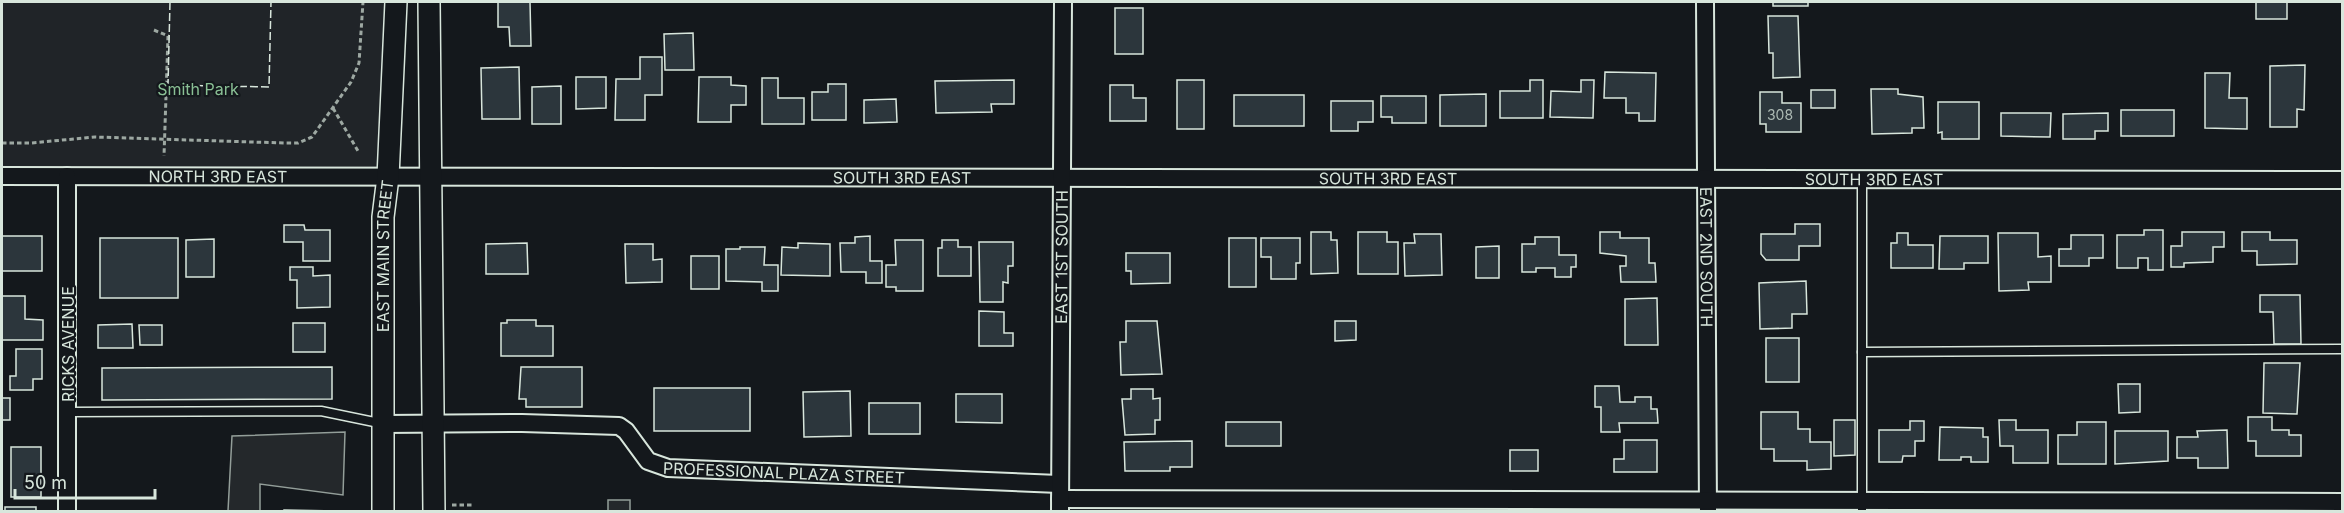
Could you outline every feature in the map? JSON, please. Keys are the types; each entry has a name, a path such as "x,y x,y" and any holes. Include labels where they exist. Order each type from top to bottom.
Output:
{"street":[{"name":"EAST MAIN STREET","path":"383,512 383,218 388,177 396,2"},
{"path":"429,2 435,424 443,508"},
{"name":"EAST 1ST SOUTH","path":"1060,498 1063,2"},
{"name":"EAST 2ND SOUTH","path":"1705,2 1708,506"},
{"name":"NORTH 3RD EAST","path":"2,176 433,177"},
{"name":"RICKS AVENUE","path":"67,176 67,512"},
{"name":"SOUTH 3RD EAST","path":"433,177 1063,180 2343,180"},
{"name":"PROFESSIONAL PLAZA STREET","path":"384,424 619,426 626,431 648,461 668,468 1060,498 1708,506 2343,502"}],"lane":[{"path":"1862,179 1862,506"},
{"path":"1862,352 2343,349"},
{"path":"68,412 321,411 384,424"}],"path":[{"path":"2,143 31,143 94,137 165,141 298,142 312,137 351,81 358,63 363,2"},
{"path":"154,30 168,36 164,156"},
{"path":"333,108 358,151"},
{"path":"443,508 472,505"}],"green space":[{"name":"Smith Park","path":"2,2 395,2 388,177 2,176"}],"shaded area":[{"path":"345,432 343,495 260,484 260,511 228,511 232,436"},
{"path":"608,500 630,500 630,511 608,511"}],"building":[{"path":"498,2 530,2 531,46 510,46 509,27 498,27"},
{"path":"1773,2 1808,2 1808,6 1773,6"},
{"path":"2256,2 2287,2 2287,19 2256,19"},
{"path":"1115,8 1143,8 1143,54 1115,54"},
{"path":"1768,16 1798,16 1800,77 1773,78 1773,53 1769,53"},
{"path":"693,33 694,70 665,70 664,34"},
{"path":"640,57 662,57 662,95 645,95 645,120 615,120 616,79 640,79"},
{"path":"2305,65 2304,110 2297,109 2297,127 2270,127 2270,66"},
{"path":"519,67 520,119 482,119 481,68"},
{"path":"1605,72 1656,73 1655,121 1639,121 1639,113 1626,113 1626,98 1604,98"},
{"path":"2205,73 2230,73 2229,98 2247,98 2247,129 2205,128"},
{"path":"576,77 606,77 606,108 576,109"},
{"path":"699,77 731,77 731,85 746,86 746,105 731,105 731,122 698,122"},
{"path":"762,78 778,78 778,98 804,98 804,124 762,124"},
{"path":"1014,80 1014,104 991,104 992,112 936,113 935,81"},
{"path":"1177,80 1204,80 1204,129 1177,129"},
{"path":"1530,80 1543,80 1543,118 1500,118 1500,91 1530,91"},
{"path":"1581,80 1594,80 1593,118 1550,117 1551,91 1581,92"},
{"path":"828,84 846,84 846,120 812,120 812,92 828,92"},
{"path":"1110,85 1133,85 1133,98 1146,98 1146,121 1110,121"},
{"path":"561,86 561,124 532,124 532,87"},
{"path":"1871,89 1898,89 1898,94 1923,97 1924,128 1912,128 1912,133 1872,134"},
{"path":"1811,90 1835,90 1835,108 1811,108"},
{"path":"1760,92 1782,92 1782,103 1801,103 1801,132 1766,132 1766,124 1760,124"},
{"path":"1486,94 1486,126 1440,126 1440,95"},
{"path":"1234,95 1304,95 1304,126 1234,126"},
{"path":"1381,96 1426,96 1426,123 1392,123 1392,117 1381,117"},
{"path":"896,99 897,122 864,123 864,100"},
{"path":"1331,101 1373,101 1373,122 1358,122 1358,131 1331,131"},
{"path":"1938,102 1979,102 1979,139 1942,139 1942,132 1938,133"},
{"path":"2121,110 2174,110 2174,136 2121,136"},
{"path":"2001,113 2051,113 2050,137 2001,136"},
{"path":"2108,113 2108,131 2095,131 2095,139 2063,139 2063,114"},
{"path":"1795,224 1820,224 1820,246 1799,246 1799,260 1766,260 1761,254 1761,234 1795,234"},
{"path":"284,225 304,225 305,230 330,230 330,261 303,261 303,242 284,242"},
{"path":"2144,230 2163,230 2163,270 2148,270 2148,258 2138,258 2138,268 2117,268 2117,235 2144,235"},
{"path":"1311,232 1331,232 1331,240 1337,240 1338,273 1311,274"},
{"path":"1358,232 1387,232 1387,242 1398,242 1398,274 1358,274"},
{"path":"1600,232 1620,232 1620,238 1649,238 1649,263 1655,263 1656,282 1621,282 1620,266 1626,266 1626,256 1600,253"},
{"path":"2182,232 2224,232 2224,247 2213,247 2213,262 2184,263 2184,267 2171,267 2171,246 2182,246"},
{"path":"2242,232 2270,232 2270,240 2297,240 2297,264 2257,265 2257,251 2242,251"},
{"path":"1897,233 1908,233 1908,245 1933,245 1933,268 1891,268 1891,243 1897,243"},
{"path":"1998,233 2038,233 2038,257 2051,256 2051,282 2028,282 2029,290 1999,291"},
{"path":"1414,234 1441,234 1442,275 1405,276 1404,243 1415,243"},
{"path":"2071,235 2103,235 2103,258 2089,258 2089,266 2059,266 2059,249 2071,249"},
{"path":"2,236 42,236 42,271 2,271"},
{"path":"870,236 870,261 882,261 882,283 866,283 866,272 841,272 840,243 855,243 855,237"},
{"path":"1940,236 1988,236 1988,263 1964,263 1964,269 1939,269"},
{"path":"1535,237 1559,237 1559,255 1576,255 1576,267 1571,267 1571,277 1555,277 1555,268 1536,268 1536,272 1522,272 1522,244 1535,244"},
{"path":"100,238 178,238 178,298 100,298"},
{"path":"1229,238 1256,238 1256,287 1229,287"},
{"path":"1261,238 1300,238 1300,263 1296,263 1296,279 1271,279 1271,257 1261,257"},
{"path":"214,239 214,277 186,277 186,240"},
{"path":"895,240 923,240 923,291 896,291 896,287 886,287 886,265 896,265"},
{"path":"942,240 958,240 958,247 971,247 971,276 938,276 938,248 942,248"},
{"path":"979,242 1013,242 1013,266 1008,266 1008,283 1003,282 1003,302 980,302"},
{"path":"527,243 528,274 486,274 486,244"},
{"path":"798,243 830,244 830,276 781,275 782,247 798,248"},
{"path":"625,244 653,244 653,260 662,259 662,282 626,283"},
{"path":"1499,246 1499,278 1476,278 1476,247"},
{"path":"740,247 765,247 764,265 778,265 778,291 762,291 762,282 726,281 726,249 740,249"},
{"path":"1126,253 1170,253 1170,283 1131,284 1131,271 1126,271"},
{"path":"691,256 719,256 719,289 691,289"},
{"path":"290,267 313,267 313,276 330,275 330,307 297,308 297,280 290,280"},
{"path":"1806,281 1807,314 1792,314 1792,328 1760,329 1759,283"},
{"path":"2260,295 2300,295 2301,344 2274,344 2273,312 2260,312"},
{"path":"2,296 25,296 25,319 43,320 43,340 2,340"},
{"path":"1657,298 1658,345 1625,345 1625,299"},
{"path":"979,311 1004,312 1004,333 1013,333 1013,346 979,346"},
{"path":"507,320 536,320 536,326 553,326 553,356 501,356 501,323 507,323"},
{"path":"1126,321 1157,321 1162,374 1121,375 1120,342 1126,342"},
{"path":"1335,321 1356,321 1356,340 1335,341"},
{"path":"293,323 325,323 325,352 293,352"},
{"path":"132,324 133,348 98,348 98,325"},
{"path":"139,325 162,325 162,345 140,345"},
{"path":"1766,338 1799,338 1799,382 1766,382"},
{"path":"16,349 42,349 42,379 33,379 33,390 10,390 10,376 16,376"},
{"path":"2264,363 2300,363 2297,414 2263,413"},
{"path":"332,367 332,399 102,400 102,368"},
{"path":"521,367 582,367 582,407 526,407 526,399 519,399"},
{"path":"2118,384 2140,384 2140,412 2119,413"},
{"path":"1595,386 1619,386 1620,402 1635,402 1635,397 1651,397 1651,409 1657,409 1658,423 1619,423 1620,432 1601,432 1601,407 1595,407"},
{"path":"654,388 750,388 750,431 654,431"},
{"path":"1131,389 1153,389 1153,399 1160,398 1160,420 1155,420 1155,434 1125,435 1122,399 1131,399"},
{"path":"850,391 851,436 804,437 803,392"},
{"path":"956,394 1002,394 1002,423 956,422"},
{"path":"2,398 10,398 10,420 2,420"},
{"path":"869,403 920,403 920,434 869,434"},
{"path":"1761,412 1798,412 1798,429 1810,429 1810,442 1831,442 1831,469 1807,470 1807,461 1774,461 1774,449 1761,449"},
{"path":"2248,417 2272,417 2272,430 2289,430 2289,435 2301,435 2301,456 2256,456 2256,441 2248,441"},
{"path":"1834,420 1855,420 1855,455 1834,456"},
{"path":"1999,420 2016,420 2016,430 2048,430 2048,463 2013,463 2013,446 2000,446"},
{"path":"1910,421 1924,421 1924,441 1915,441 1915,456 1903,456 1902,462 1879,462 1879,430 1910,430"},
{"path":"1226,422 1281,422 1281,446 1226,446"},
{"path":"2077,422 2106,422 2106,464 2058,464 2058,435 2077,435"},
{"path":"1940,427 1983,428 1983,437 1988,437 1988,462 1971,462 1971,457 1961,457 1961,460 1939,460"},
{"path":"2227,430 2228,468 2198,468 2198,458 2177,458 2177,437 2198,437 2197,431"},
{"path":"2115,431 2168,431 2168,461 2115,464"},
{"path":"1624,440 1657,440 1657,472 1614,472 1614,459 1624,459"},
{"path":"1192,441 1192,467 1170,467 1170,471 1125,471 1124,442"},
{"path":"11,447 41,447 41,497 11,497"},
{"path":"1510,450 1538,450 1538,471 1510,471"},
{"path":"5,507 36,507 36,512 5,512"},
{"path":"284,510 337,511 337,512 284,512"}],"fence":[{"path":"170,2 168,85 269,87 271,2"}]}
